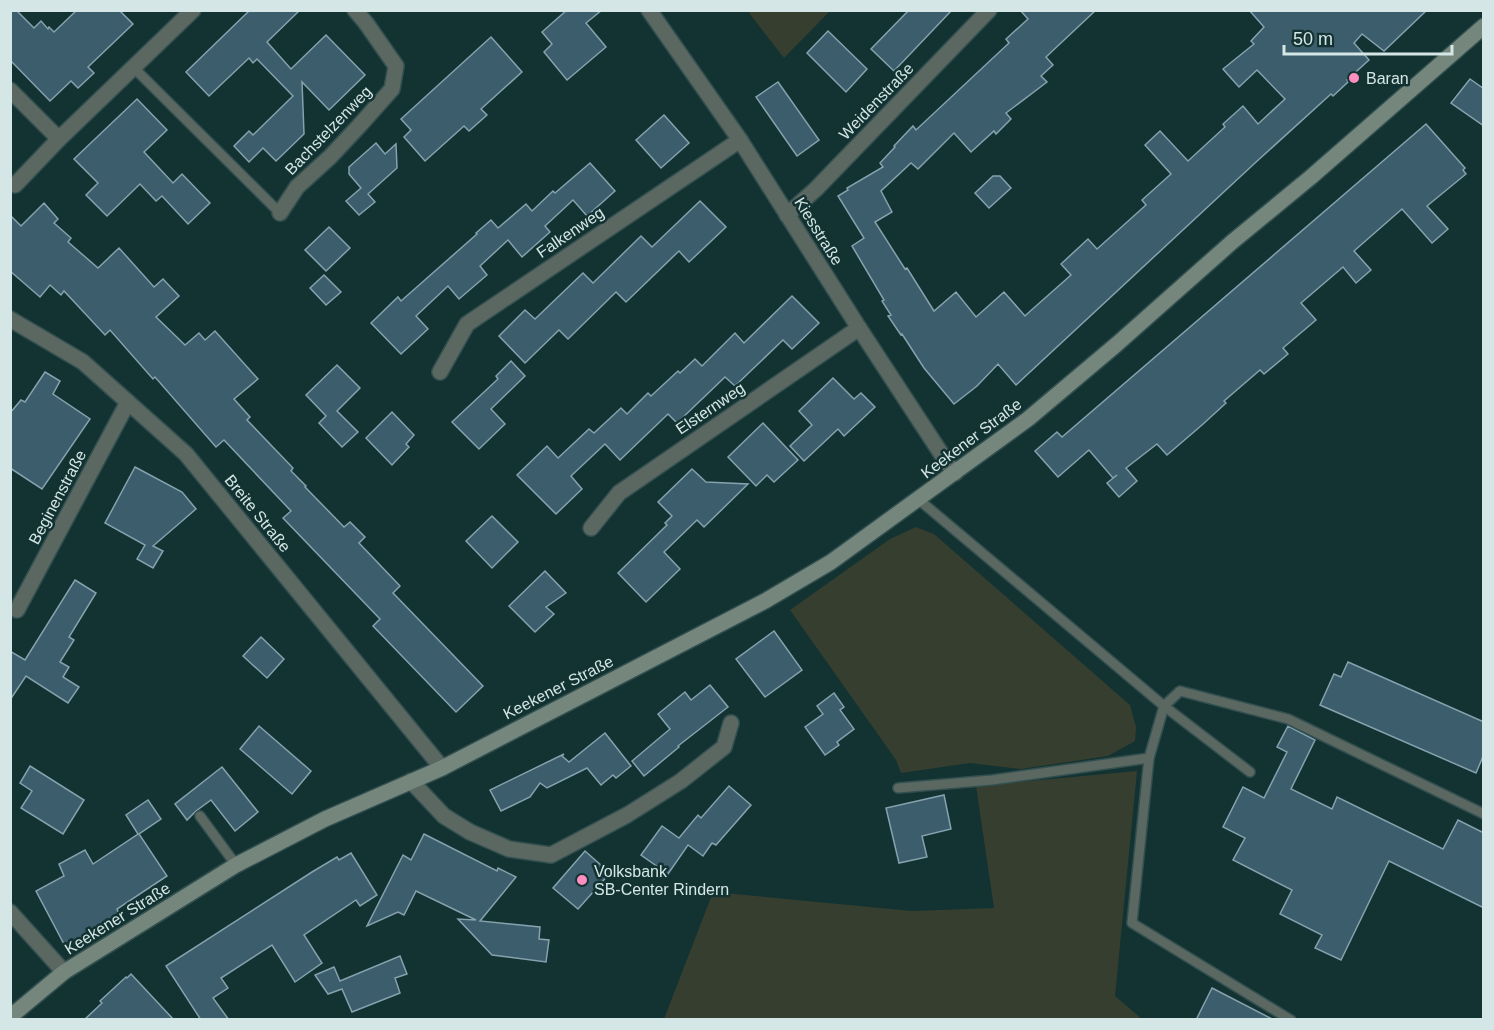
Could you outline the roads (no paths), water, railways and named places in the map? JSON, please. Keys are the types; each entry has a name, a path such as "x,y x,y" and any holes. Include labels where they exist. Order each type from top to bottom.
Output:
{"main road":[{"name":"Keekener Straße","path":"10,1017 64,972 237,866 324,819 442,768 765,601 831,562 1028,419 1484,26"}],"street":[{"path":"15,185 59,139 193,10"},
{"name":"Bachstelzenweg","path":"280,213 297,187 392,89 396,66 355,10"},
{"name":"Kiesstraße","path":"649,10 740,140 859,328 955,473"},
{"name":"Weidenstraße","path":"787,215 816,189 989,10"},
{"path":"10,90 59,139"},
{"name":"Falkenweg","path":"440,372 467,324 740,140"},
{"name":"Breite Straße","path":"10,319 83,362 186,454 442,768"},
{"name":"Elsternweg","path":"591,528 619,493 859,328"},
{"name":"Beginenstraße","path":"17,610 128,402"},
{"path":"411,781 444,816 470,832 509,849 551,855 627,815 681,781 724,747 731,723"},
{"path":"10,912 64,972"}],"lane":[{"path":"133,67 280,213"},
{"path":"918,499 1164,706 1250,772"},
{"path":"1291,1020 1132,922 1149,758 1164,706 1180,691 1288,719 1484,814"},
{"path":"898,788 992,780 1149,758"},
{"path":"200,816 237,866"}],"place":[{"name":"Baran","path":"1354,78"},
{"name":"Volksbank SB-Center Rindern","path":"582,880"}]}
